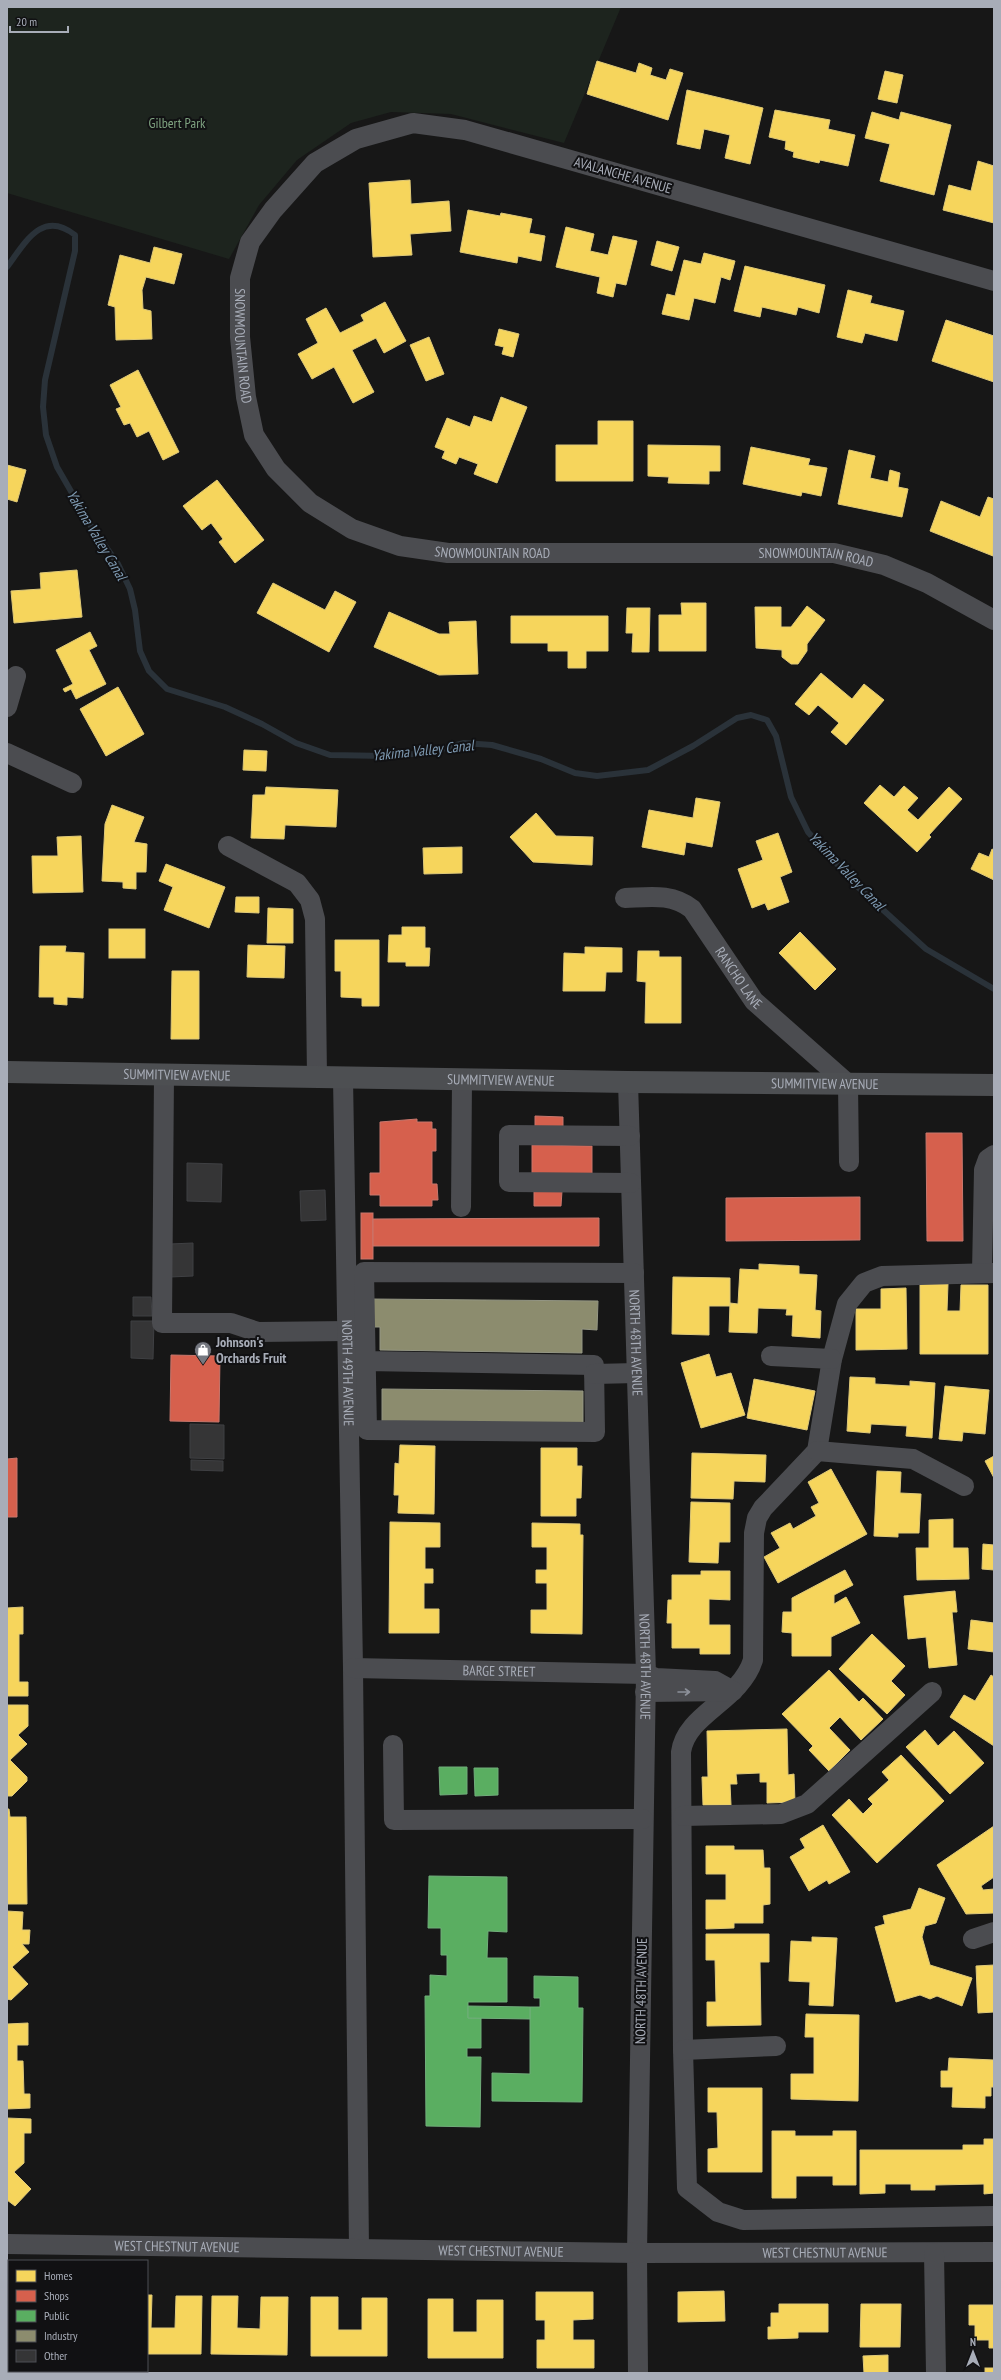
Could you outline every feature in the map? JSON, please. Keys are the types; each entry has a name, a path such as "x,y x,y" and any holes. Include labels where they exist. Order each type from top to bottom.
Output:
{"main road":[{"name":"SUMMITVIEW AVENUE","path":"7,1072 462,1080 994,1085"}],"street":[{"name":"AVALANCHE AVENUE","path":"273,210 315,163 356,139 413,122 465,130 994,281"},
{"name":"SNOWMOUNTAIN ROAD","path":"273,210 250,242 240,278 240,337 246,397 254,435 276,469 310,503 352,529 400,546 448,553 834,553 884,565 927,582 994,620"},
{"path":"7,707 16,676"},
{"path":"7,753 72,783"},
{"path":"228,846 297,883 310,900 315,919 317,1077"},
{"name":"RANCHO LANE","path":"625,898 663,897 682,901 692,909 754,1001 848,1084"},
{"path":"164,1075 162,1323 231,1323 258,1332 348,1331"},
{"name":"NORTH 49TH AVENUE","path":"343,1078 353,1668 359,2249"},
{"path":"461,1207 462,1080"},
{"name":"NORTH 48TH AVENUE","path":"628,1082 646,1683 637,2253 638,2373"},
{"path":"848,1084 849,1162"},
{"path":"630,1136 509,1135 509,1182 631,1183"},
{"path":"994,1155 988,1159 984,1170 988,1272 882,1276 864,1283 847,1304 832,1359 817,1451 763,1508 757,1518 754,1533 753,1660 749,1674 733,1691 696,1723 686,1735 682,1743 683,2050 687,2188 718,2212 743,2220 994,2216"},
{"path":"366,1361 594,1364 595,1432 367,1430 364,1272 634,1273"},
{"path":"770,1356 832,1359"},
{"path":"594,1374 637,1373"},
{"path":"817,1451 913,1459 964,1486"},
{"name":"BARGE STREET","path":"353,1668 646,1683 733,1691"},
{"path":"683,1816 781,1814 807,1804 932,1692"},
{"path":"393,1745 394,1820 643,1819"},
{"path":"972,1939 994,1932"},
{"path":"683,2050 776,2046"},
{"name":"WEST CHESTNUT AVENUE","path":"7,2244 637,2253 994,2252"},
{"path":"934,2253 936,2373"}],"green space":[{"name":"Gilbert Park","path":"7,7 621,7 564,143 451,114 391,112 351,123 297,160 259,205 229,259 7,193"}],"building: Homes":[{"path":"597,61 636,73 639,63 652,68 650,75 666,80 670,69 683,73 668,120 587,94"},
{"path":"885,71 903,75 897,103 878,99"},
{"path":"687,90 763,108 750,164 725,158 730,135 704,129 700,149 677,144"},
{"path":"775,110 830,120 828,129 855,135 848,166 820,160 819,163 793,157 794,152 785,149 786,141 769,137"},
{"path":"872,112 899,120 901,112 951,125 934,195 880,181 890,144 865,138"},
{"path":"978,161 994,166 994,223 943,210 949,185 971,191"},
{"path":"410,180 411,204 449,201 451,231 410,234 412,255 373,257 369,183"},
{"path":"468,210 500,216 501,213 532,219 529,233 545,236 541,261 518,256 517,263 460,252"},
{"path":"566,227 594,234 590,251 608,255 613,236 637,241 626,285 616,283 613,297 597,293 600,277 556,267"},
{"path":"657,241 679,247 672,271 651,265"},
{"path":"154,247 182,254 174,284 146,277 142,290 143,309 151,311 152,339 116,340 115,307 108,305 120,255 150,263"},
{"path":"704,253 735,261 730,280 721,277 715,303 694,298 689,320 662,314 667,294 675,296 684,260 701,264"},
{"path":"745,266 825,285 819,313 798,307 796,315 762,307 760,317 734,311"},
{"path":"848,290 872,296 870,303 904,311 897,341 865,333 862,343 837,337"},
{"path":"385,302 406,341 384,353 376,338 352,350 374,392 353,403 334,367 312,379 298,354 318,343 306,319 326,308 340,333 364,321 361,315"},
{"path":"946,320 994,336 994,382 932,361"},
{"path":"499,329 519,334 513,357 502,354 504,347 495,345"},
{"path":"429,337 444,374 426,381 410,345"},
{"path":"138,370 179,452 163,460 149,431 137,437 130,423 124,425 116,409 121,407 110,385"},
{"path":"501,397 527,407 497,483 474,474 478,464 459,457 456,464 442,458 445,451 435,447 447,418 470,427 474,416 492,422"},
{"path":"598,421 633,421 633,481 556,481 556,445 598,445"},
{"path":"648,445 720,446 720,471 709,471 709,484 668,483 669,477 648,476"},
{"path":"751,447 810,459 808,465 827,468 821,496 802,492 801,496 743,484"},
{"path":"849,450 875,456 870,478 888,482 890,470 900,473 898,487 908,489 902,517 838,504"},
{"path":"7,465 26,470 17,502 7,499"},
{"path":"217,480 264,540 235,563 219,542 223,539 211,523 202,530 183,506"},
{"path":"988,497 994,499 993,556 930,531 941,501 980,517"},
{"path":"77,570 82,617 14,623 11,591 41,589 40,573"},
{"path":"273,583 325,610 335,591 356,602 329,652 257,613"},
{"path":"681,603 706,603 706,651 659,651 659,615 682,615"},
{"path":"807,606 825,620 807,644 807,651 798,664 791,664 782,657 782,650 756,648 755,607 781,607 781,627 791,627"},
{"path":"627,608 650,608 649,652 632,652 633,633 626,633"},
{"path":"389,612 439,634 450,634 449,622 476,621 478,674 439,675 374,647"},
{"path":"511,616 608,616 608,651 586,651 586,668 568,668 568,651 548,651 548,643 511,643"},
{"path":"90,632 97,646 89,650 106,684 76,699 71,689 65,692 63,689 73,684 56,650"},
{"path":"821,673 852,699 864,684 884,700 846,745 831,732 839,723 818,705 809,715 795,704"},
{"path":"118,687 144,734 106,756 80,709"},
{"path":"244,750 267,751 266,771 243,770"},
{"path":"880,785 894,797 904,786 918,798 907,810 918,820 949,787 962,799 929,835 931,837 917,852 864,803"},
{"path":"266,787 338,790 336,827 285,825 284,839 251,838 253,795 265,795"},
{"path":"696,798 720,802 712,847 686,842 684,855 642,847 649,810 693,818"},
{"path":"112,805 144,817 134,842 147,844 146,872 136,872 136,889 123,888 123,882 102,881 105,824"},
{"path":"536,813 556,836 593,837 592,865 533,862 510,837"},
{"path":"778,833 792,872 780,877 789,902 768,910 765,903 752,908 738,869 763,860 756,841"},
{"path":"81,836 83,892 33,893 32,856 58,856 57,837"},
{"path":"462,847 462,873 424,874 423,848"},
{"path":"992,849 994,850 994,880 971,869 979,853 989,857"},
{"path":"166,864 225,887 209,928 164,910 173,887 159,881"},
{"path":"236,897 259,897 259,913 235,912"},
{"path":"268,908 293,909 293,943 267,943"},
{"path":"402,927 425,927 425,948 430,948 429,966 406,966 406,962 388,962 389,935 402,935"},
{"path":"109,929 145,929 145,958 109,958"},
{"path":"800,932 836,969 815,990 779,953"},
{"path":"335,940 379,940 379,1006 362,1006 362,998 341,997 341,971 335,971"},
{"path":"248,945 285,946 284,978 247,977"},
{"path":"40,946 66,946 65,952 84,953 83,998 67,997 67,1005 54,1004 54,997 39,997"},
{"path":"585,947 622,948 622,972 606,972 605,991 563,991 564,953 585,954"},
{"path":"638,951 659,951 659,957 681,957 681,1023 645,1023 646,982 637,981"},
{"path":"172,971 199,971 199,1039 171,1039"},
{"path":"759,1264 799,1266 799,1274 817,1275 815,1310 821,1311 820,1338 792,1336 793,1315 786,1315 787,1309 758,1308 757,1333 729,1332 730,1303 738,1304 740,1269 759,1270"},
{"path":"673,1277 730,1278 730,1306 709,1306 709,1335 672,1334"},
{"path":"920,1284 948,1284 947,1311 960,1311 961,1285 988,1285 988,1354 920,1354"},
{"path":"906,1288 907,1349 856,1350 856,1309 881,1309 881,1289"},
{"path":"709,1354 716,1377 731,1373 745,1415 701,1428 681,1363"},
{"path":"850,1377 875,1378 875,1384 910,1386 910,1381 935,1383 932,1438 906,1436 907,1426 871,1424 870,1433 847,1431"},
{"path":"754,1379 815,1391 807,1430 747,1418"},
{"path":"945,1386 989,1390 985,1434 963,1432 962,1441 939,1439"},
{"path":"400,1445 435,1446 434,1514 398,1513 399,1495 394,1495 395,1463 399,1464"},
{"path":"541,1448 577,1448 577,1466 582,1466 581,1498 576,1498 576,1516 541,1516"},
{"path":"692,1453 766,1455 765,1482 734,1481 733,1499 691,1498"},
{"path":"994,1456 994,1478 985,1461"},
{"path":"831,1469 867,1534 778,1583 764,1557 780,1548 771,1533 790,1523 793,1529 816,1516 811,1507 819,1503 808,1482"},
{"path":"877,1471 901,1472 900,1493 921,1494 919,1533 898,1533 898,1537 874,1536"},
{"path":"691,1502 730,1503 730,1542 719,1542 718,1563 689,1562"},
{"path":"953,1519 953,1548 968,1548 969,1579 917,1580 916,1548 929,1548 929,1520"},
{"path":"390,1522 440,1523 440,1547 425,1547 425,1569 433,1569 433,1583 424,1583 424,1609 439,1609 439,1633 389,1633"},
{"path":"532,1523 580,1524 580,1535 583,1535 582,1634 531,1633 531,1610 547,1610 547,1583 536,1583 536,1570 547,1570 547,1547 532,1547"},
{"path":"983,1544 994,1545 994,1570 982,1569"},
{"path":"845,1570 853,1585 834,1595 834,1604 846,1597 860,1623 831,1637 831,1656 792,1656 792,1633 782,1632 783,1612 792,1612 792,1598"},
{"path":"701,1571 730,1571 730,1600 709,1599 709,1625 730,1625 730,1654 700,1654 700,1648 672,1648 672,1623 667,1623 668,1600 672,1600 672,1575 701,1575"},
{"path":"955,1591 957,1612 952,1612 957,1665 929,1668 926,1637 908,1639 904,1596"},
{"path":"23,1607 23,1634 19,1634 19,1682 28,1682 28,1696 7,1696 7,1608"},
{"path":"971,1620 994,1623 994,1652 968,1649"},
{"path":"872,1634 905,1666 891,1681 905,1695 887,1714 839,1669"},
{"path":"829,1670 859,1702 863,1698 883,1719 861,1740 840,1717 829,1728 850,1750 829,1771 809,1750 813,1746 782,1714"},
{"path":"991,1675 994,1677 994,1746 950,1717 964,1695 975,1701"},
{"path":"7,1705 28,1705 28,1726 18,1735 27,1744 10,1760 27,1777 27,1781 12,1796 7,1796"},
{"path":"787,1729 788,1775 794,1774 795,1802 767,1803 767,1782 760,1782 760,1773 736,1774 737,1784 730,1784 731,1805 703,1805 702,1777 708,1777 707,1731"},
{"path":"925,1730 938,1746 954,1731 984,1763 950,1794 906,1747"},
{"path":"901,1755 944,1801 877,1863 832,1815 849,1799 863,1814 873,1804 868,1799 889,1780 882,1772"},
{"path":"7,1809 9,1809 10,1817 26,1817 27,1904 7,1904"},
{"path":"823,1825 850,1872 829,1884 827,1880 809,1891 790,1857 805,1848 800,1839"},
{"path":"994,1826 994,1877 981,1886 983,1890 994,1889 994,1913 966,1914 937,1865"},
{"path":"706,1846 734,1846 734,1850 763,1850 764,1868 770,1868 770,1904 763,1905 763,1923 734,1923 734,1928 706,1929 706,1900 726,1900 726,1874 706,1874"},
{"path":"919,1888 945,1898 936,1923 925,1926 922,1937 930,1965 972,1978 962,2006 937,1996 930,1999 920,1995 896,2002 875,1927 885,1924 883,1916 911,1909"},
{"path":"7,1911 23,1912 22,1930 30,1930 29,1944 22,1944 29,1952 12,1967 28,1984 11,2000 7,1999"},
{"path":"706,1934 769,1934 769,1962 760,1962 761,2025 707,2026 707,2002 716,2002 715,1960 706,1960"},
{"path":"812,1937 837,1938 833,2006 809,2005 810,1982 789,1981 791,1941 812,1942"},
{"path":"994,1965 994,2012 978,2013 976,1966"},
{"path":"806,2014 859,2015 858,2101 791,2099 791,2074 814,2074 814,2037 805,2037"},
{"path":"28,2023 28,2045 17,2045 17,2061 23,2061 24,2094 30,2094 30,2108 7,2109 7,2024"},
{"path":"949,2058 994,2060 994,2087 991,2087 991,2096 985,2096 985,2108 952,2107 953,2087 941,2087 941,2071 948,2071"},
{"path":"708,2088 762,2088 762,2172 708,2172 708,2149 718,2148 717,2112 708,2112"},
{"path":"7,2118 31,2119 31,2133 24,2133 24,2163 14,2172 31,2189 15,2206 7,2200"},
{"path":"772,2131 795,2131 795,2136 833,2136 833,2131 856,2131 856,2185 833,2185 833,2176 796,2176 796,2198 772,2198"},
{"path":"984,2139 994,2139 994,2193 984,2194 984,2184 935,2185 935,2190 911,2190 911,2184 885,2184 885,2193 860,2194 860,2150 963,2150 963,2145 984,2145"},
{"path":"7,2287 8,2287 8,2325"},
{"path":"724,2291 725,2321 678,2322 678,2292"},
{"path":"536,2292 593,2292 593,2319 573,2320 573,2340 594,2340 594,2368 537,2368 537,2340 545,2340 545,2320 536,2320"},
{"path":"148,2295 152,2295 151,2328 175,2328 176,2296 202,2296 201,2354 148,2354"},
{"path":"212,2296 238,2296 237,2328 260,2329 261,2297 288,2297 287,2355 211,2354"},
{"path":"311,2297 338,2297 338,2330 362,2330 362,2298 387,2298 387,2356 311,2356"},
{"path":"428,2299 453,2299 453,2332 477,2332 477,2300 503,2300 503,2358 428,2358"},
{"path":"779,2304 828,2304 828,2332 798,2332 798,2338 768,2339 768,2327 771,2327 771,2313 779,2313"},
{"path":"861,2304 901,2304 900,2347 860,2347"},
{"path":"969,2305 994,2305 994,2348 989,2348 989,2340 975,2340 975,2325 969,2325"},
{"path":"7,2329 8,2329 8,2370"},
{"path":"888,2355 888,2373 864,2373 863,2356"},
{"path":"985,2368 994,2368 994,2373 985,2373"}],"building: Shops":[{"path":"535,1116 563,1117 563,1130 535,1130"},
{"path":"417,1119 417,1122 432,1122 432,1129 436,1129 436,1151 432,1151 432,1184 437,1184 438,1200 432,1200 432,1206 380,1206 380,1195 370,1195 370,1173 380,1173 380,1122"},
{"path":"926,1133 962,1133 963,1241 927,1241"},
{"path":"532,1145 592,1146 592,1175 532,1173"},
{"path":"534,1191 562,1191 561,1206 534,1206"},
{"path":"860,1197 860,1240 726,1241 726,1198"},
{"path":"361,1213 373,1213 373,1259 361,1259"},
{"path":"599,1218 599,1246 373,1246 373,1219"},
{"path":"171,1355 220,1356 219,1422 170,1421"},
{"path":"17,1458 17,1517 7,1517 7,1459"}],"building: Public":[{"path":"439,1767 467,1767 467,1794 440,1795"},
{"path":"474,1768 498,1768 498,1795 475,1796"},
{"path":"429,1876 507,1877 507,1932 488,1931 487,1958 507,1958 507,2002 468,2002 468,2018 481,2018 481,2048 467,2048 467,2057 481,2057 480,2127 426,2126 425,1996 430,1996 430,1975 447,1976 447,1955 441,1955 441,1928 428,1928"},
{"path":"534,1976 578,1977 578,2008 583,2008 582,2102 492,2101 492,2073 530,2074 530,2007 540,2007 540,1998 534,1998"},
{"path":"468,2006 530,2007 530,2019 468,2018"}],"building: Industry":[{"path":"371,1299 598,1301 597,1330 582,1329 582,1353 380,1350 380,1327 370,1327"},
{"path":"382,1389 583,1391 583,1425 382,1422"}],"building: Other":[{"path":"187,1163 222,1164 221,1202 187,1201"},
{"path":"325,1190 326,1220 301,1221 300,1191"},
{"path":"193,1243 193,1276 170,1277 170,1244"},
{"path":"133,1297 151,1297 152,1316 133,1316"},
{"path":"131,1321 154,1321 153,1359 131,1358"},
{"path":"190,1424 224,1425 224,1459 190,1458"},
{"path":"191,1460 223,1461 223,1471 191,1470"}],"waterway":[{"name":"Yakima Valley Canal","path":"7,267 28,239 35,232 44,227 53,226 63,228 75,235 75,251 45,380 43,407 46,435 57,467 91,526 118,564 130,589 135,610 140,651 149,671 167,689 225,707 262,724 296,743 330,755 386,756 426,753 464,743 492,745 541,759 575,773 597,776 648,770 693,746 737,718 751,715 767,720 776,736 791,797 808,832 859,888 926,949 994,989"}],"place":[{"name":"Johnson's Orchards Fruit","path":"203,1365"}]}
